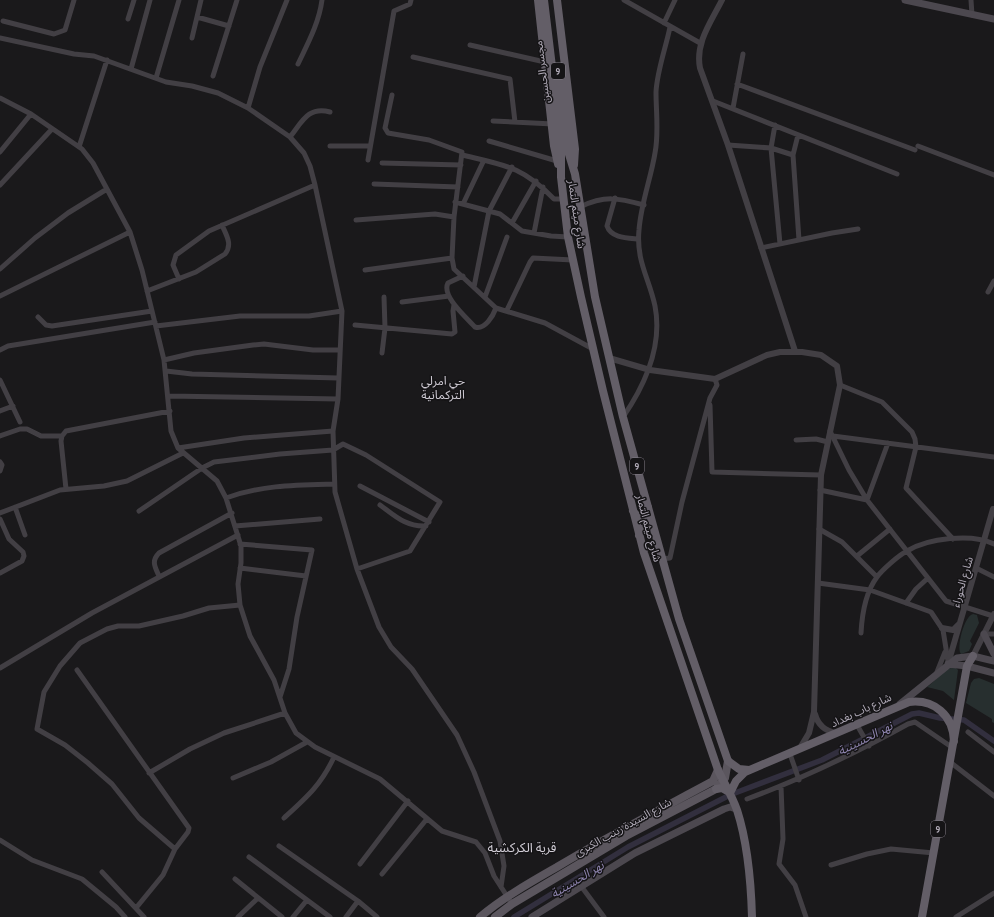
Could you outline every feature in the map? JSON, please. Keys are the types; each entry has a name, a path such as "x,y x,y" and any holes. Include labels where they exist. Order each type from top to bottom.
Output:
{"highway":[{"path":"538,0 557,161 561,177"},
{"name":"مجسر الحسين","path":"544,0 564,142"},
{"name":"مجسر الحسين","path":"549,0 564,142"},
{"path":"557,0 575,149 575,174"},
{"name":"شارع ميثم التمار","path":"564,142 575,174 596,302 623,417 661,559 679,619 728,761"},
{"name":"شارع ميثم التمار","path":"564,142 561,177 568,236 593,349 639,535 659,599 718,770 730,792"},
{"path":"583,305 589,309 595,305 596,302"},
{"path":"587,322 595,318 600,320"},
{"path":"633,511 637,516 643,517 647,513 648,507"},
{"path":"639,535 641,530 645,527 650,527 654,530"},
{"path":"954,739 967,666 973,656"},
{"path":"900,704 913,701 926,702 937,708 946,714 954,739"},
{"name":"شارع باب بغداد","path":"749,770 793,755 836,733 859,728 900,704"},
{"name":"9","path":"922,917 954,739"},
{"path":"728,761 739,769 749,770"},
{"path":"714,785 730,792 738,778 749,770"},
{"name":"9","path":"730,792 747,852 752,917"}],"main road":[{"path":"905,0 994,19"},
{"path":"984,634 994,654"},
{"path":"973,656 994,661"},
{"name":"شارع باب بغداد","path":"900,704 948,664 960,657 973,656"},
{"path":"948,664 967,666 994,673"},
{"path":"724,782 728,769 728,761"},
{"path":"714,785 718,770"},
{"name":"شارع السيدة زينب الكبرى","path":"480,917 714,785 724,782"},
{"path":"532,917 543,914 581,886 635,853 724,809 736,809"},
{"name":"شارع السيدة زينب الكبرى","path":"494,917 510,900"}],"street":[{"path":"3,21 54,34 64,30 74,0"},
{"path":"128,19 134,0"},
{"path":"131,69 150,0"},
{"path":"156,78 179,0"},
{"path":"192,38 202,0"},
{"path":"213,76 237,0"},
{"path":"248,108 260,67 287,0"},
{"path":"298,64 312,34 322,0"},
{"path":"368,160 394,11 410,4 411,0"},
{"path":"624,0 700,43"},
{"path":"664,23 675,0"},
{"path":"722,0 700,43 700,68 728,145 795,352"},
{"path":"971,0 972,15"},
{"path":"197,18 229,26"},
{"path":"623,417 650,370 655,345 655,306 641,266 638,249 638,229 656,152 656,90 670,26"},
{"path":"0,38 74,54 94,56 156,78 218,93 248,108 290,137 304,153 310,166 315,184 342,311 339,350 338,398 333,431 334,484 357,569 379,627 391,647 412,669 457,735 474,772 500,841 504,866 501,887"},
{"path":"470,45 545,62"},
{"path":"733,108 743,54"},
{"path":"413,57 510,79 515,122"},
{"path":"80,147 107,60"},
{"path":"737,84 994,175"},
{"path":"392,96 386,131 444,144 459,150 462,155 455,202 452,258 454,269 496,308 507,310 545,323 593,349"},
{"path":"0,98 31,114 80,147 93,163 130,232 156,324 164,360 169,396 171,431 178,448 217,481 226,498 232,513 240,544 238,584 240,606 250,636 274,680 285,712 296,733 307,742 334,757 380,779 408,801 426,820 450,835 476,842 485,853 494,876 510,900"},
{"path":"713,101 897,174"},
{"path":"290,137 310,112 322,110 330,112"},
{"path":"0,152 31,114"},
{"path":"493,121 553,124"},
{"path":"775,125 771,148 780,244"},
{"path":"0,185 52,129"},
{"path":"798,135 793,154 799,240"},
{"path":"489,141 557,161"},
{"path":"728,145 771,148 793,154"},
{"path":"330,146 370,146"},
{"path":"462,155 512,167 543,187 554,199 564,199"},
{"path":"463,204 484,160"},
{"path":"382,163 461,165"},
{"path":"474,287 489,211 512,167"},
{"path":"512,223 536,182"},
{"path":"179,279 173,265 176,255 209,231 315,184"},
{"path":"374,184 458,187"},
{"path":"534,233 543,187"},
{"path":"0,269 35,238 68,212 107,189"},
{"path":"580,207 601,199 615,198 644,205"},
{"path":"615,198 607,226 608,229 621,237 638,239"},
{"path":"455,202 500,214 522,231 568,236"},
{"path":"356,220 435,214 454,217"},
{"path":"147,291 196,272 228,249 229,243 222,225"},
{"path":"761,248 858,229"},
{"path":"0,296 130,232"},
{"path":"485,297 507,237"},
{"path":"365,270 452,258"},
{"path":"507,310 533,258 573,260"},
{"path":"463,276 448,282 447,288 449,296 454,305 478,328 486,323 496,308"},
{"path":"988,292 994,281"},
{"path":"402,302 449,296"},
{"path":"382,353 385,328 384,297"},
{"path":"355,325 455,334 454,305"},
{"path":"38,317 46,325 52,326 152,311"},
{"path":"0,350 8,346 156,324 240,316 309,316 342,311"},
{"path":"164,360 194,353 264,344 313,350 339,350"},
{"path":"609,358 650,370 715,379 767,356 795,352 821,355 829,359 837,366 840,385 832,434 828,442 821,475 820,490 814,712 809,733 793,755 799,780"},
{"path":"166,371 192,374 338,378"},
{"path":"661,559 670,558 680,509 710,398 717,385 715,379"},
{"path":"1,383 20,422"},
{"path":"840,385 882,402 912,432 916,447 906,488 953,539"},
{"path":"169,396 338,398"},
{"path":"710,398 712,472 821,475"},
{"path":"0,412 13,406"},
{"path":"66,489 61,441 62,436 66,431 170,411"},
{"path":"0,436 20,429 27,429 41,436 62,436"},
{"path":"178,448 244,438 333,431"},
{"path":"832,434 994,457"},
{"path":"832,434 849,470 867,500 946,601 994,615 973,656"},
{"path":"796,440 816,439 828,442"},
{"path":"867,500 888,443"},
{"path":"139,511 202,468 214,462 280,454 333,450 343,444 366,455 436,498 440,502 410,551 357,569"},
{"path":"0,513 66,489 116,484 183,453"},
{"path":"0,462 2,465 0,471"},
{"path":"226,498 244,491 265,487 334,484"},
{"path":"360,486 427,524"},
{"path":"820,490 867,500"},
{"path":"380,505 410,525 427,524"},
{"path":"16,507 25,535"},
{"name":"شارع الحوراء","path":"948,664 993,507"},
{"path":"159,576 153,563 159,553 232,513"},
{"path":"0,519 9,539 23,552 24,556 22,561 0,573"},
{"path":"235,526 320,519"},
{"path":"818,529 842,542 877,577"},
{"path":"857,556 890,529"},
{"path":"0,668 92,612 238,535"},
{"path":"861,633 864,605 877,577 907,550 932,542 953,539 984,539 994,544"},
{"path":"240,544 312,550 297,617 289,669 280,697"},
{"path":"240,568 306,576"},
{"path":"976,568 994,577"},
{"path":"906,603 916,589 928,578"},
{"path":"818,583 870,590 931,612 942,628 946,641 948,664"},
{"path":"175,850 139,818 112,784 98,771 65,745 37,729 44,692 60,666 80,644 107,629 118,626 139,626 168,620 209,608 240,606"},
{"path":"942,628 953,630 960,622"},
{"path":"984,634 994,634"},
{"path":"936,674 944,658 946,641"},
{"path":"77,670 189,828 188,832 175,850 163,876 136,908"},
{"path":"149,773 190,748 210,739 285,712"},
{"path":"814,712 819,724 824,729 836,733"},
{"path":"746,799 799,780 869,746 908,724 915,722 954,739"},
{"path":"859,728 869,746"},
{"path":"968,732 994,752"},
{"path":"233,778 271,762 307,742"},
{"path":"284,818 317,787 327,773 334,757"},
{"path":"950,762 994,796"},
{"path":"781,786 783,839 779,864 795,885 806,917"},
{"path":"360,864 408,801"},
{"path":"382,874 426,820"},
{"path":"0,840 32,860 74,874 116,907 125,917"},
{"path":"280,846 358,901 376,917"},
{"path":"831,865 867,854 891,849 934,853"},
{"path":"249,857 330,917"},
{"path":"102,872 144,917"},
{"path":"235,879 282,917"},
{"path":"581,886 604,917"},
{"path":"956,917 994,893"},
{"path":"238,917 258,898"},
{"path":"293,917 307,900"},
{"path":"346,917 358,901"}],"shaded area":[{"path":"973,614 977,615 979,623 970,641 972,644 969,651 961,654 960,639 962,632 967,620"},
{"path":"955,667 958,670 954,700 943,691 927,687 944,672"},
{"path":"979,678 994,684 994,723 992,722 992,719 966,703 971,683 974,679"}],"waterway":[{"name":"نهر الحسينية","path":"735,793 822,760 912,714 919,713 940,718 964,720 994,741"},
{"name":"نهر الحسينية","path":"514,917 628,847 726,797"}],"district":[{"name":"حي امرلي التركمانية","path":"443,387"},
{"name":"قرية الكركشية","path":"522,847"}]}
